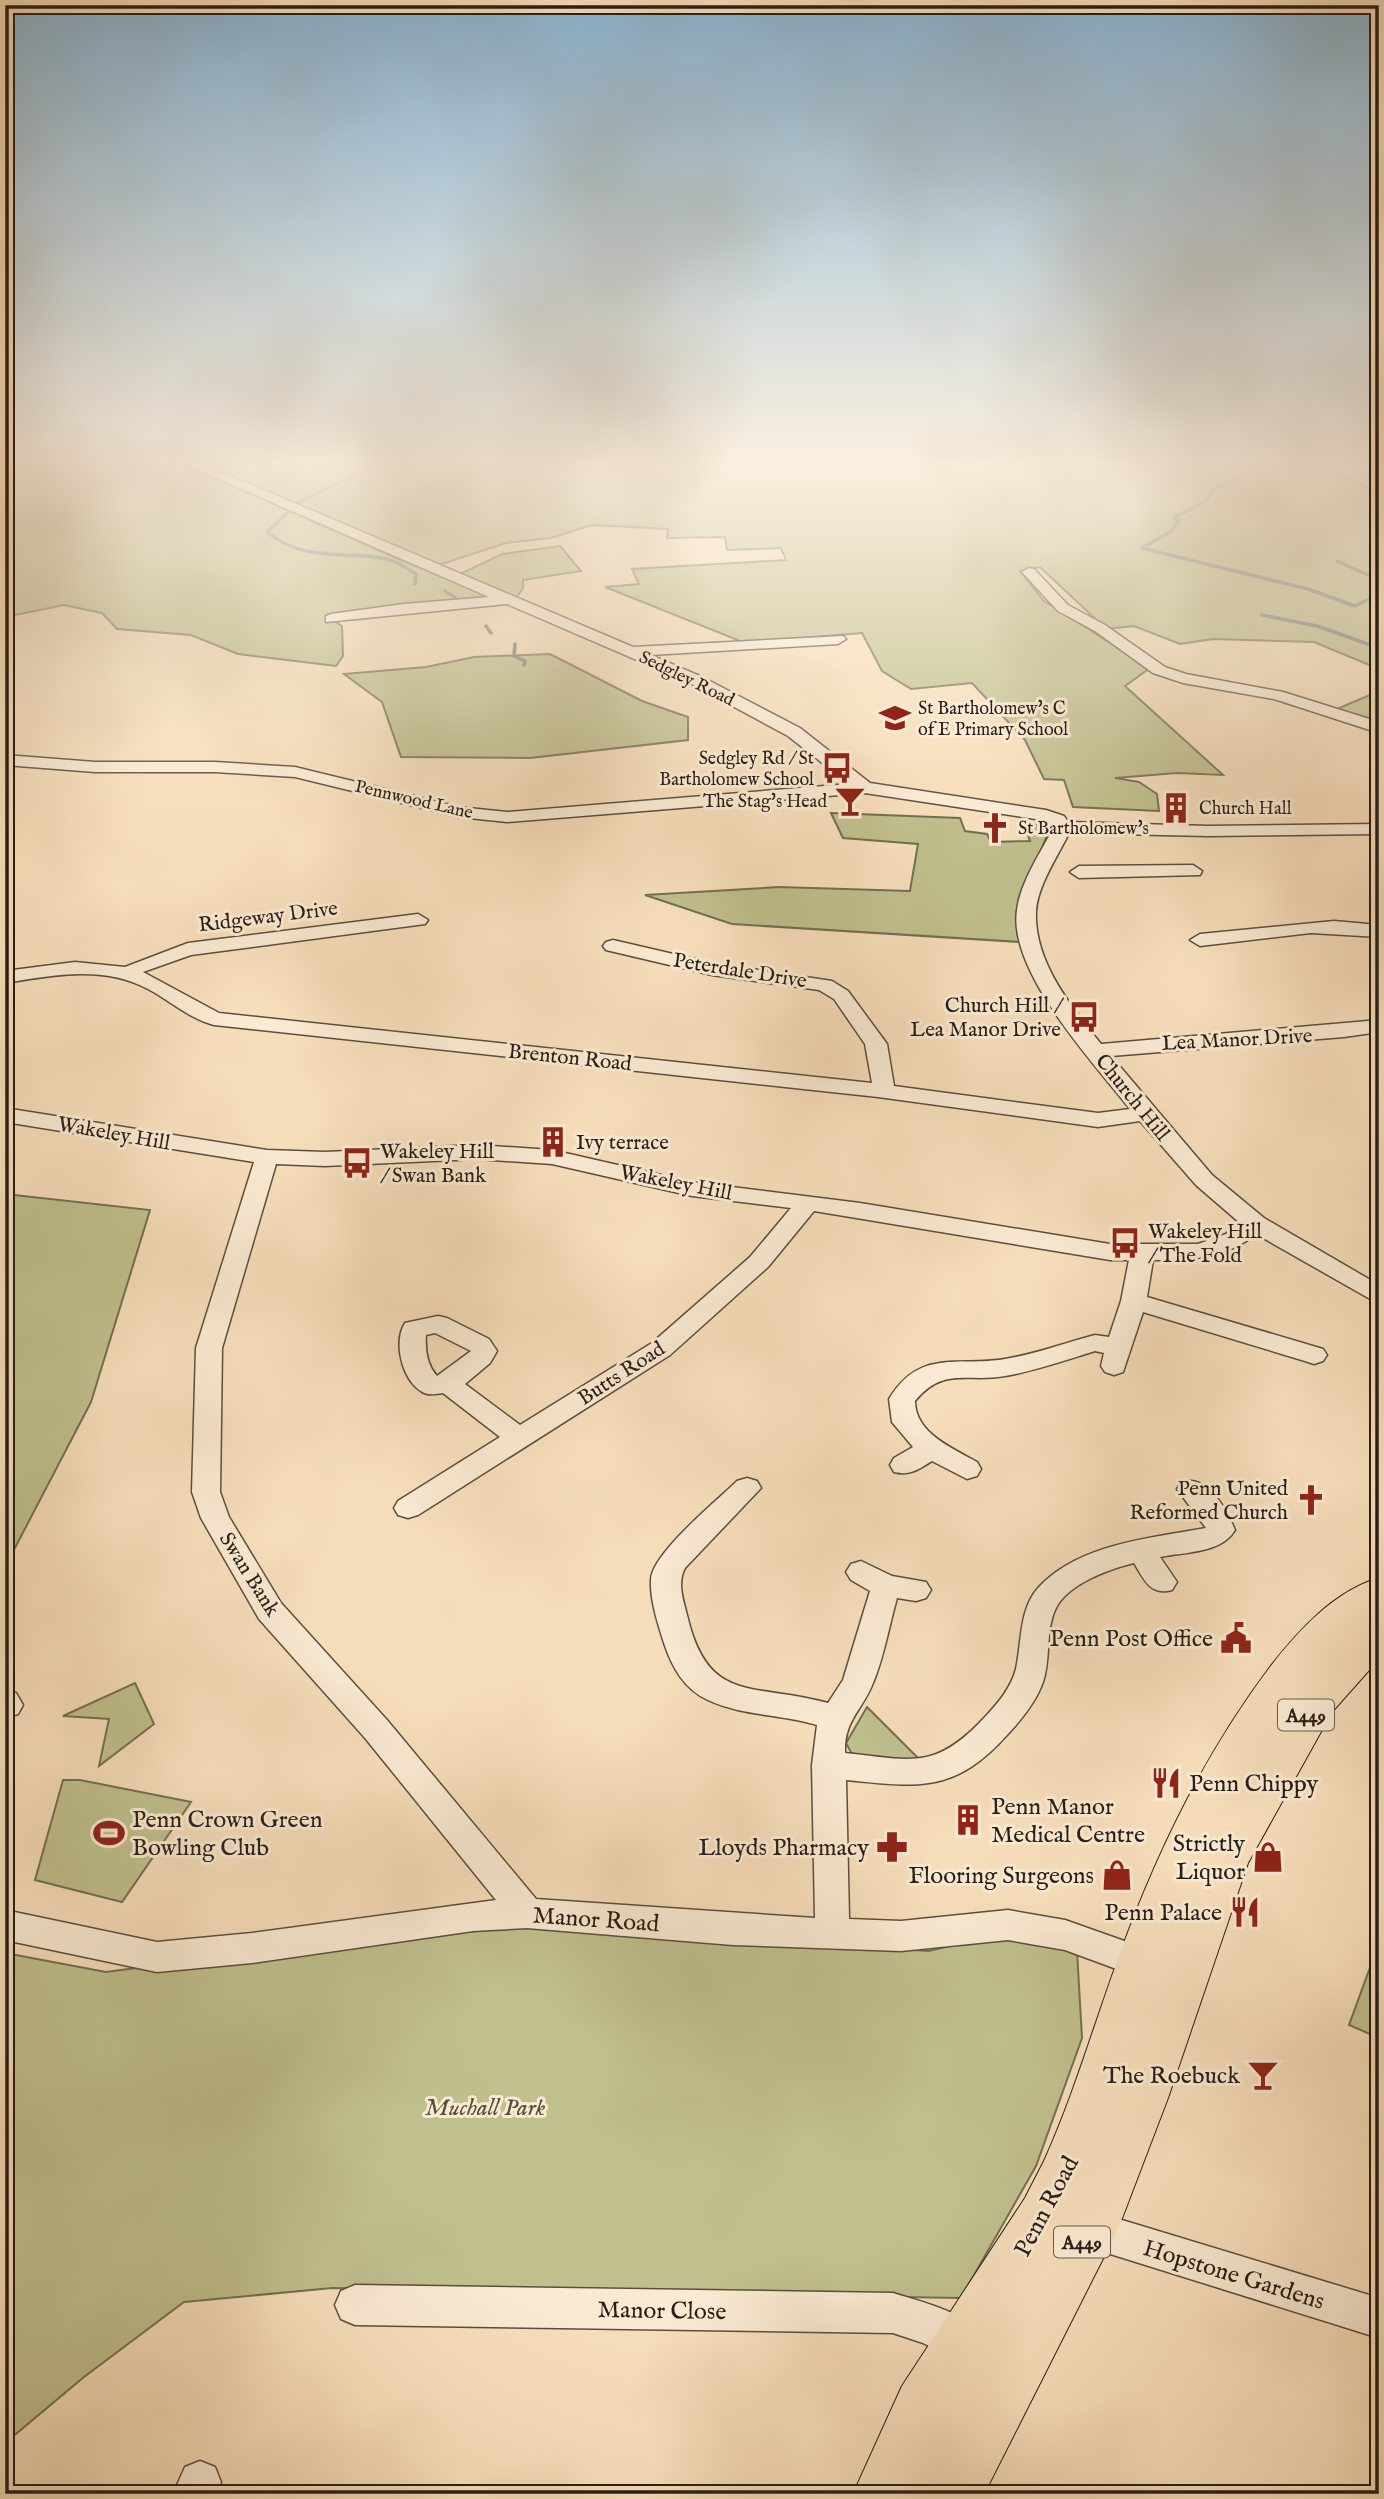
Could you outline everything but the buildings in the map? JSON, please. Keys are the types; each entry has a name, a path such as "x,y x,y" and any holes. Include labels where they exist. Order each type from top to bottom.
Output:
{"highway":[{"name":"Penn Road","path":"890,2481 1089,2229 1163,1969 1191,1842 1245,1740 1302,1658 1343,1619 1379,1594"},
{"name":"Penn Road","path":"949,2494 988,2357 1049,2210 1163,1969 1315,1699 1374,1641"}],"street":[{"name":"Sedgley Road","path":"461,579 696,680 794,732 865,788"},
{"path":"1035,579 1063,608 1100,628 1159,670 1183,678 1277,695 1379,728"},
{"path":"331,619 404,608 512,600"},
{"path":"633,652 838,639"},
{"name":"Pennwood Lane","path":"5,760 95,767 275,770 331,780 459,812 507,817 865,788 1031,812 1060,823 1157,830 1379,829"},
{"name":"Church Hill","path":"1060,823 1031,893 1026,912 1035,962 1050,990 1146,1114 1204,1180 1255,1223 1379,1296"},
{"path":"1157,830 1173,871"},
{"path":"1092,875 1193,871"},
{"name":"Ridgeway Drive","path":"129,975 144,964 188,949 423,920"},
{"path":"1214,943 1332,925 1379,932"},
{"name":"Peterdale Drive","path":"613,946 699,967 825,985 841,995 876,1044 884,1091"},
{"name":"Brenton Road","path":"5,977 61,968 129,975 146,979 214,1019 884,1091 1098,1120 1146,1114"},
{"name":"Lea Manor Drive","path":"1096,1051 1171,1042 1318,1036 1379,1026"},
{"name":"Wakeley Hill","path":"5,1115 267,1157 325,1159 477,1152 521,1153 562,1158 692,1189 1142,1254 1201,1252 1235,1239 1255,1223"},
{"name":"Swan Bank","path":"267,1157 209,1348 206,1492 215,1518 270,1611 376,1729 527,1913"},
{"name":"Butts Road","path":"408,1508 661,1349 759,1262 807,1204"},
{"path":"967,1469 932,1448 914,1432 901,1408 910,1386 919,1379 946,1369 1004,1368 1095,1343 1117,1356 1134,1301 1142,1254"},
{"path":"1134,1301 1248,1344 1314,1355"},
{"path":"448,1384 519,1438"},
{"path":"904,1465 932,1448"},
{"path":"747,1488 674,1561 665,1578 684,1652 691,1668 701,1680 725,1694 835,1718"},
{"path":"828,1765 922,1771 943,1768 959,1758 997,1727 1025,1688 1034,1657 1039,1612 1051,1594 1077,1576 1108,1560 1216,1536 1221,1530 1214,1514 1191,1489"},
{"path":"1142,1551 1162,1582"},
{"path":"832,1934 829,1738 835,1718 858,1683 888,1583"},
{"name":"Manor Road","path":"5,1925 157,1957 252,1948 473,1916 527,1913 733,1930 901,1936 1008,1925 1065,1935 1163,1969"},
{"name":"Hopstone Gardens","path":"1089,2229 1379,2318"},
{"name":"Manor Close","path":"355,2305 893,2313 932,2326 988,2357"},
{"path":"890,2481 949,2494"}],"green space":[{"path":"5,579 447,579 497,599 330,618 342,626 343,656 336,666 238,654 191,635 117,629 102,613 64,605 5,617"},
{"path":"471,579 532,579 523,580 523,588 516,598"},
{"path":"636,579 1026,579 1044,601 1150,668 1125,686 1223,775 1177,773 1115,778 1139,782 1157,794 1159,811 1073,807 1064,780 1044,779 1025,740 972,683 911,689 882,671 862,633 745,643 605,587 639,584"},
{"path":"1052,579 1379,579 1379,669 1314,642 1213,639 1180,644 1134,626 1106,629"},
{"path":"550,654 642,701 688,717 688,740 530,758 401,757 382,702 344,674 426,667 474,657"},
{"path":"1379,691 1379,724 1337,709"},
{"path":"831,813 960,818 965,831 987,834 991,842 1030,841 1024,825 1050,824 1039,855 1020,893 1017,923 1020,942 732,924 645,895 779,887 910,891 918,844 843,838"},
{"path":"5,1194 150,1210 91,1402 5,1567"},
{"path":"135,1683 154,1724 99,1766 109,1719 63,1716"},
{"path":"867,1707 923,1763 853,1756 846,1743"},
{"name":"Penn Crown Green Bowling Club","path":"63,1780 80,1780 191,1802 122,1902 35,1880"},
{"name":"Muchall Park","path":"472,1923 929,1951 989,1936 1077,1951 1082,2038 1036,2166 961,2298 332,2288 184,2302 84,2377 5,2443 5,1953 106,1972"},
{"path":"1379,1943 1379,2038 1349,2025"}],"waterway":[{"path":"415,584 416,579"},
{"path":"1266,579 1308,589 1355,606 1379,594"},
{"path":"445,591 457,599"},
{"path":"1262,615 1317,626 1379,648"},
{"path":"486,626 491,633"},
{"path":"515,644 514,656 525,661 524,665"}],"place":[{"name":"St Bartholomew's C of E Primary School","path":"895,718"},
{"name":"Sedgley Rd / St Bartholomew School","path":"837,768"},
{"name":"The Stag's Head","path":"850,801"},
{"name":"Church Hall","path":"1176,808"},
{"name":"St Bartholomew's","path":"995,828"},
{"name":"Church Hill / Lea Manor Drive","path":"1084,1017"},
{"name":"Ivy terrace","path":"553,1142"},
{"name":"Wakeley Hill / Swan Bank","path":"357,1163"},
{"name":"Wakeley Hill / The Fold","path":"1125,1243"},
{"name":"Penn United Reformed Church","path":"1311,1500"},
{"name":"Penn Post Office","path":"1236,1638"},
{"name":"Penn Chippy","path":"1166,1783"},
{"name":"Penn Manor Medical Centre","path":"968,1820"},
{"name":"Penn Crown Green Bowling Club","path":"109,1833"},
{"name":"Lloyds Pharmacy","path":"892,1847"},
{"name":"Strictly Liquor","path":"1268,1857"},
{"name":"Flooring Surgeons","path":"1117,1875"},
{"name":"Penn Palace","path":"1245,1912"},
{"name":"The Roebuck","path":"1263,2075"}]}
